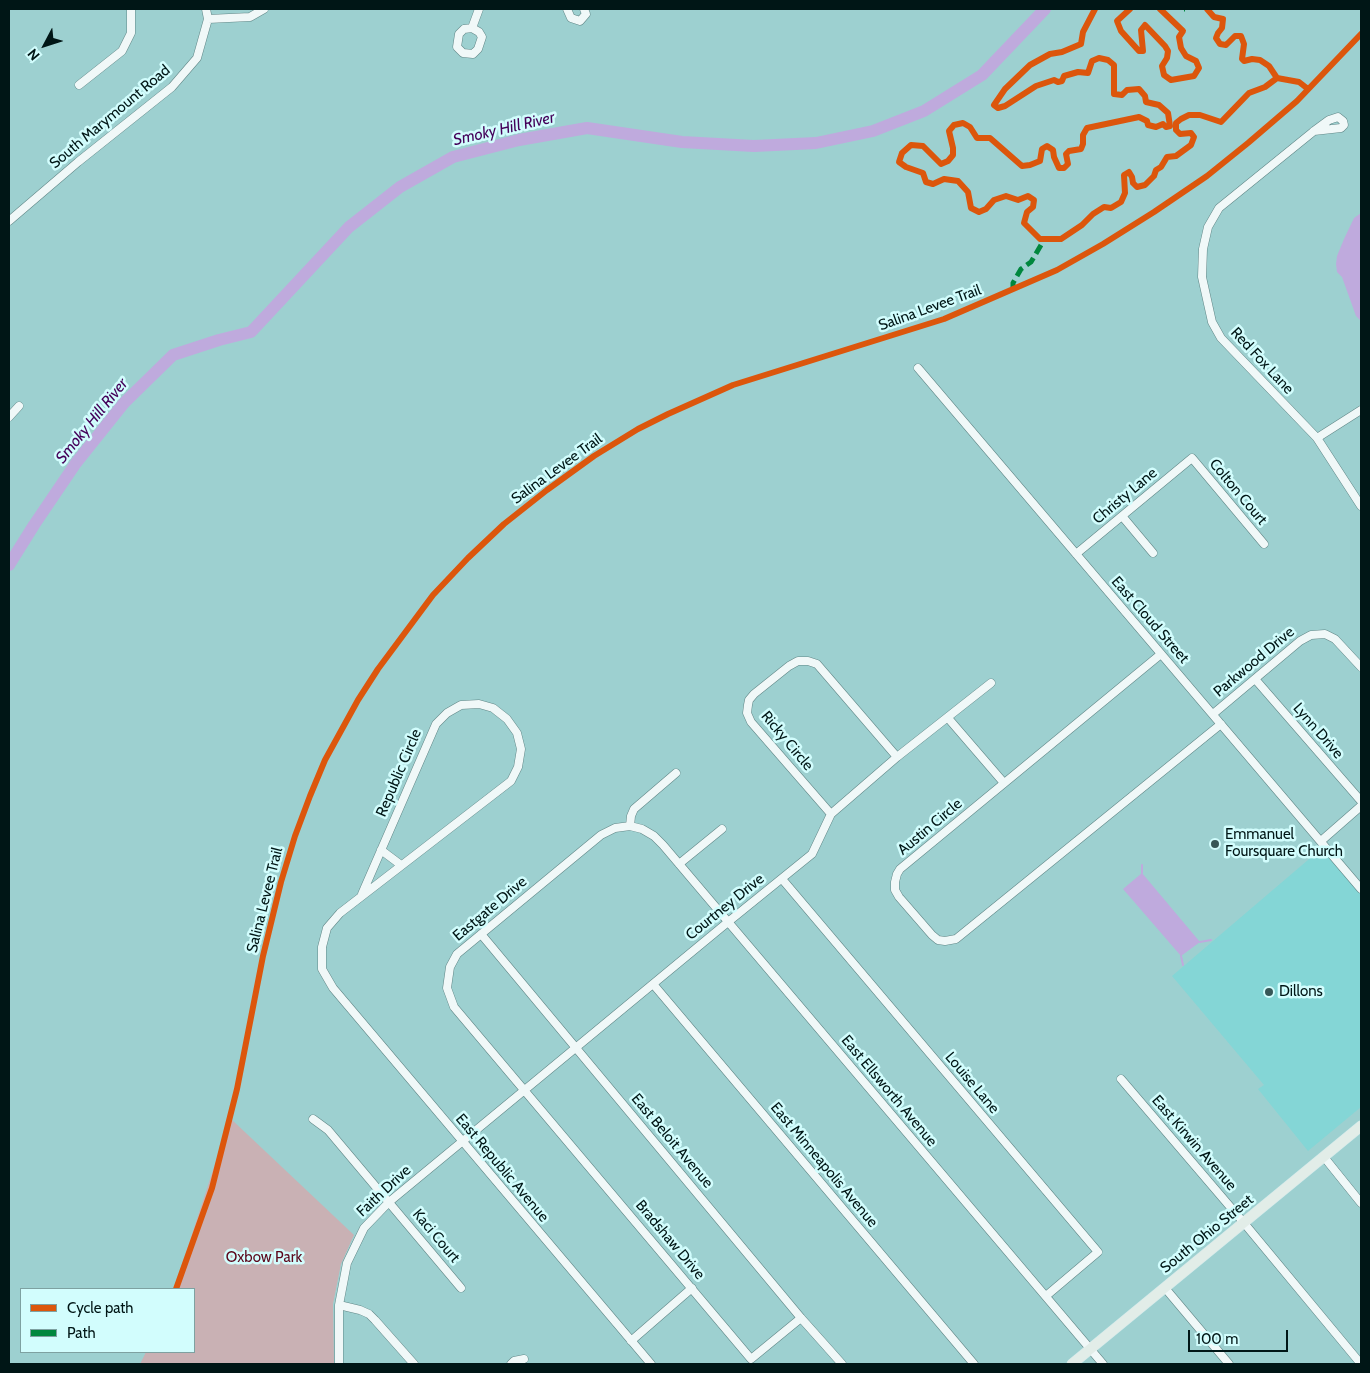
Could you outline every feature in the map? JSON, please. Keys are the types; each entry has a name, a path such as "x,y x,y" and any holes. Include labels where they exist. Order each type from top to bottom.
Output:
{"main road":[{"name":"South Ohio Street","path":"1072,1364 1361,1126"}],"street":[{"path":"79,85 122,51 131,33 131,9"},
{"path":"206,9 208,19 250,17 264,9"},
{"path":"472,28 479,9"},
{"path":"567,9 570,18 580,21 586,14 584,9"},
{"name":"South Marymount Road","path":"9,221 172,86 197,58 208,19"},
{"name":"Red Fox Lane","path":"1314,131 1219,208 1208,226 1203,249 1202,276 1212,322 1221,338 1317,438 1361,506"},
{"name":"East Cloud Street","path":"918,368 1361,889"},
{"path":"9,417 20,406"},
{"path":"1317,438 1361,410"},
{"name":"Christy Lane","path":"1076,554 1192,458"},
{"name":"Colton Court","path":"1192,458 1264,544"},
{"path":"1122,516 1153,554"},
{"name":"Parkwood Drive","path":"1213,714 1300,641 1311,635 1318,634 1331,637 1340,642 1361,667"},
{"name":"Austin Circle","path":"1161,654 896,874 895,890 899,897 938,940 951,941 963,935 1221,724"},
{"name":"Ricky Circle","path":"831,814 751,722 747,712 754,694 798,661 808,661 816,664 897,758"},
{"name":"Lynn Drive","path":"1255,679 1361,802"},
{"name":"Courtney Drive","path":"461,1142 812,854 831,814 897,758 991,683"},
{"name":"Republic Circle","path":"333,988 322,969 322,947 327,928 340,913 362,894 511,781 518,767 521,749 517,733 507,719 494,708 479,704 461,705 447,713 436,724 362,894"},
{"path":"948,718 1004,783"},
{"path":"630,826 634,809 676,773"},
{"path":"1321,841 1361,806"},
{"name":"East Ellsworth Avenue","path":"630,826 642,829 654,836 679,864 1103,1364"},
{"name":"Eastgate Drive","path":"524,1090 454,1007 447,988 450,967 457,954 601,835 615,828 630,826"},
{"path":"679,864 722,828"},
{"path":"381,850 401,865"},
{"name":"Louise Lane","path":"782,879 1098,1252 1046,1296"},
{"name":"East Beloit Avenue","path":"482,934 801,1318 842,1364"},
{"name":"East Minneapolis Avenue","path":"653,984 974,1364"},
{"name":"East Republic Avenue","path":"333,988 461,1142 651,1364"},
{"name":"East Kirwin Avenue","path":"1121,1079 1361,1364"},
{"name":"Bradshaw Drive","path":"524,1090 751,1359 801,1318"},
{"name":"Kaci Court","path":"313,1119 328,1130 461,1288"},
{"name":"Faith Drive","path":"339,1364 339,1305 347,1262 364,1228 389,1202 461,1142"},
{"path":"1324,1157 1361,1203"},
{"path":"631,1341 692,1288"},
{"path":"1165,1288 1229,1364"},
{"path":"339,1305 368,1314 414,1364"},
{"path":"511,1364 514,1361 524,1359"}],"shaded area":[{"path":"1361,213 1361,321 1356,316 1342,277 1337,272 1336,264 1337,256 1354,218"},
{"path":"1322,848 1361,894 1361,1107 1308,1151 1258,1089 1264,1085 1172,976"},
{"path":"1142,873 1200,942 1181,956 1123,889"}],"green space":[{"name":"Oxbow Park","path":"230,1118 354,1235 341,1264 333,1304 334,1364 140,1364 146,1353 195,1353 195,1288 174,1288"}],"waterway":[{"name":"Smoky Hill River","path":"9,565 76,463 124,403 173,355 251,332 349,227 400,187 453,157 519,140 587,128 682,142 754,146 816,143 873,131 924,111 982,75 1045,9"},
{"path":"1142,865 1142,873"},
{"path":"1200,942 1211,940"},
{"path":"1181,956 1183,965"}],"marked path":[{"path":"1013,290 1013,283 1021,269 1031,262 1044,240"}],"cycle path":[{"path":"1095,9 1083,32 1081,44 1062,52 1050,54 1030,65 1005,89 994,105 998,108 1005,106 1036,86 1054,80 1062,81 1064,76 1078,72 1088,73 1092,61 1099,58 1108,60 1114,65 1114,94 1122,95 1127,90 1139,89 1145,96 1146,102 1159,105 1168,113 1170,126 1166,127 1163,124 1156,127 1148,125 1147,121 1139,117 1087,128 1083,135 1081,149 1069,151 1066,154 1068,164 1064,168 1059,168 1053,150 1047,146 1042,149 1040,161 1022,166 990,138 977,138 970,127 963,123 954,125 949,131 953,155 948,161 941,164 923,146 911,145 902,153 899,162 906,167 923,173 926,182 933,184 944,179 958,181 968,192 971,208 979,212 986,209 994,200 1006,196 1018,200 1028,196 1034,200 1033,207 1027,212 1024,223 1040,239 1061,239 1104,207 1111,208 1121,202 1125,193 1124,175 1129,172 1133,183 1137,187 1145,185 1154,176 1156,170 1161,167 1167,157 1176,156 1191,145 1194,137 1191,133 1180,134 1176,130 1176,123 1181,119 1189,115 1200,115 1221,122 1249,93 1265,87 1277,78 1299,82 1308,89"},
{"path":"1130,9 1117,21 1121,31 1139,51 1143,51 1141,30 1145,25 1168,51 1167,58 1162,66 1164,75 1171,80 1194,76 1199,68 1196,61 1186,56 1181,48 1179,37 1183,31 1160,9"},
{"path":"1207,9 1214,17 1223,19 1222,28 1216,38 1220,44 1226,45 1235,36 1241,36 1244,44 1242,59 1244,61 1260,60 1269,66 1277,78"},
{"name":"Salina Levee Trail","path":"176,1288 212,1188 237,1089 263,956 281,882 295,836 325,760 358,700 378,669 433,595 504,524 594,456 638,429 733,385 944,319 1057,270 1103,244 1207,176 1248,143 1297,101 1361,34"}],"place":[{"name":"Emmanuel Foursquare Church","path":"1215,844"},
{"name":"Dillons","path":"1269,992"}]}
